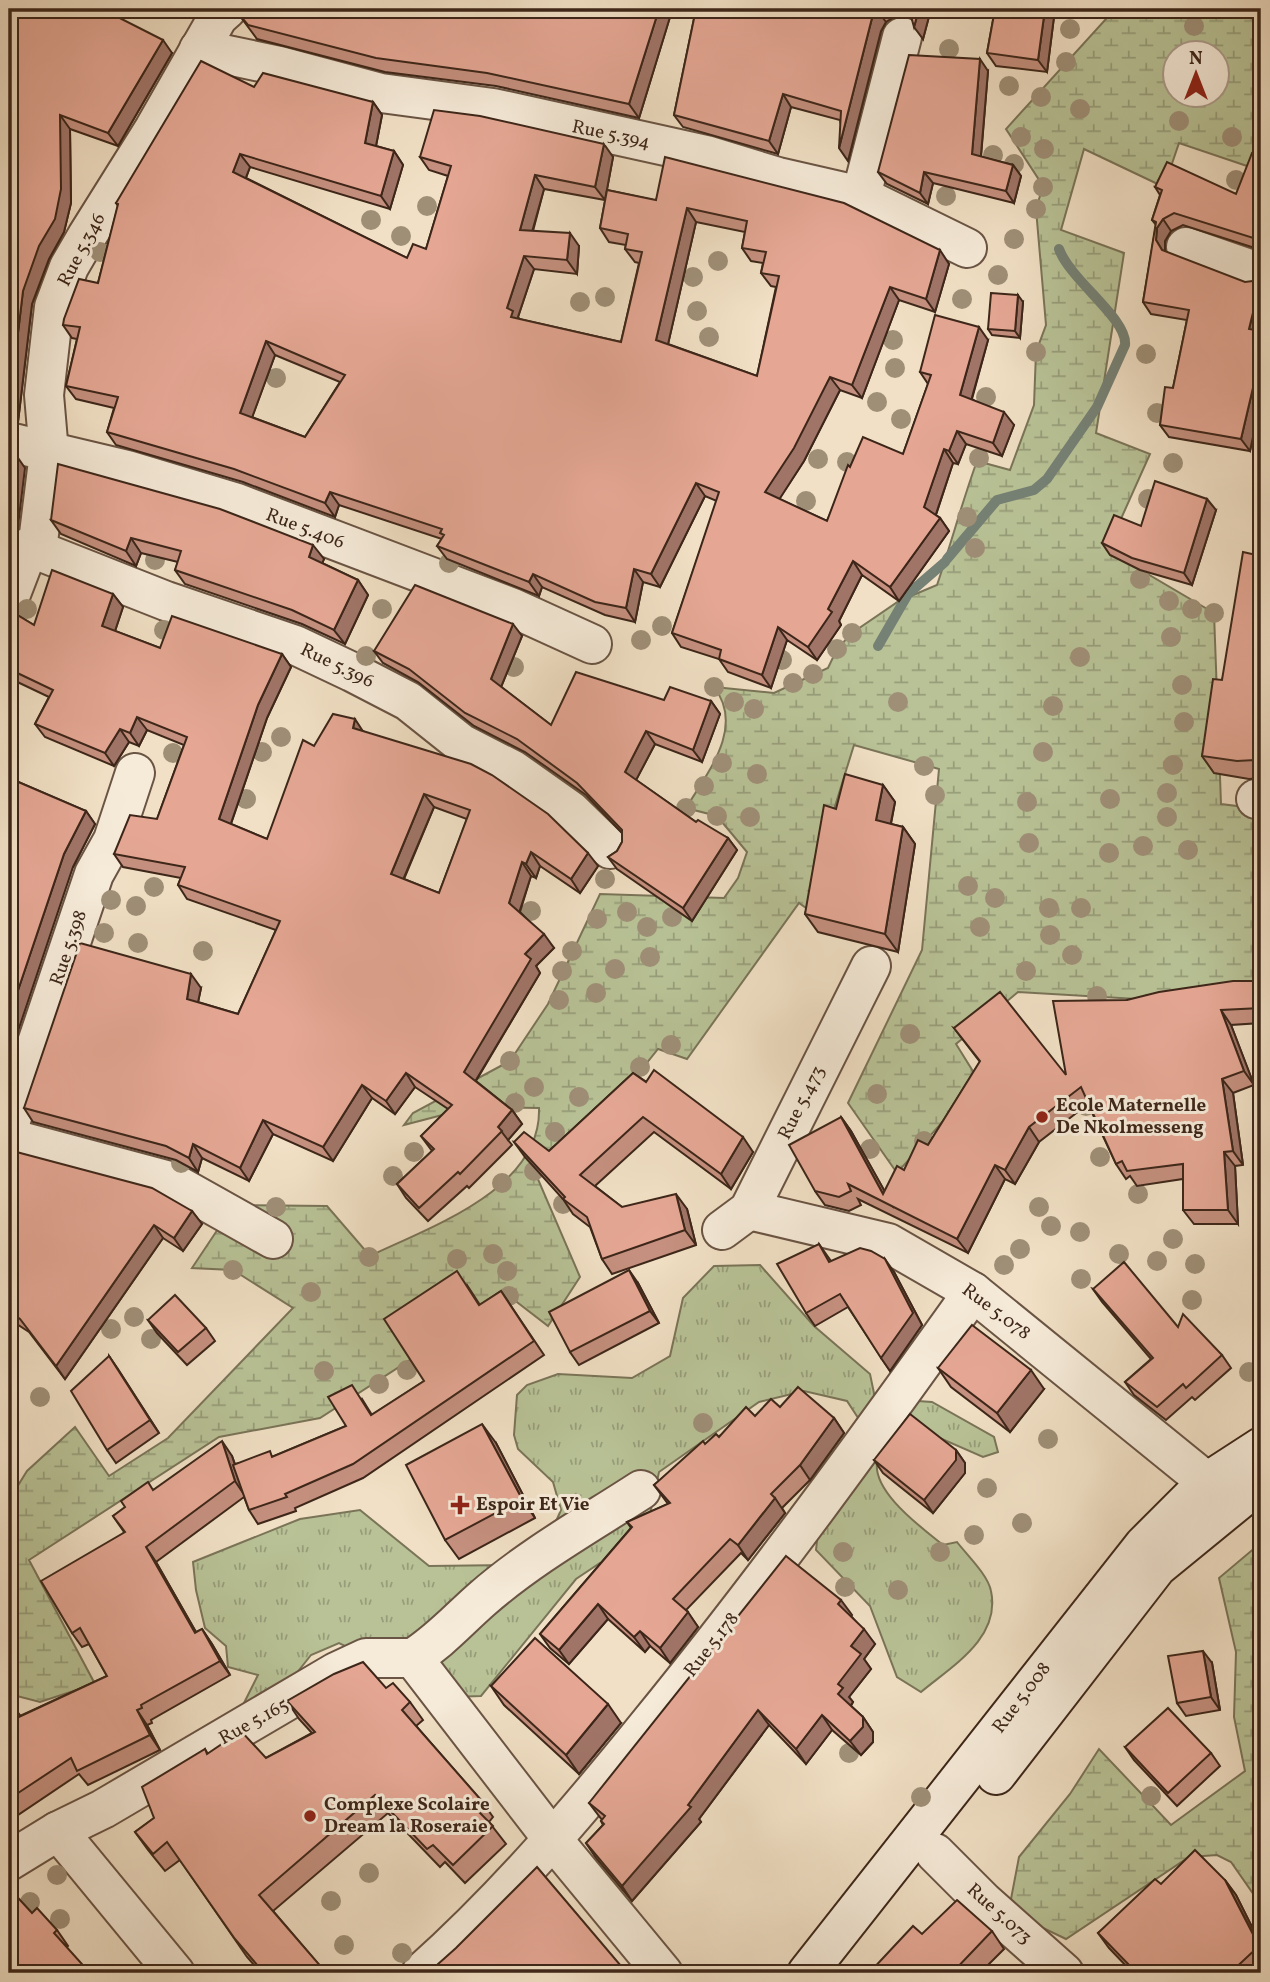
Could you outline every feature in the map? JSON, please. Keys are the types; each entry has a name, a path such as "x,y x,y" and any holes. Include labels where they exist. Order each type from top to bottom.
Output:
{"street":[{"name":"Rue 5.346","path":"9,599 29,547 38,542 50,453 44,396 54,307 69,267 86,236 154,129 218,11"},
{"path":"861,196 902,37"},
{"name":"Rue 5.394","path":"199,49 280,66 381,93 494,108 706,155 778,177 861,196 967,248"},
{"path":"1185,247 1261,273"},
{"name":"Rue 5.406","path":"9,442 127,470 237,503 513,608 592,643"},
{"name":"Rue 5.396","path":"29,547 166,601 295,645 408,701 462,744 513,770 571,811 610,849"},
{"name":"Rue 5.398","path":"9,1126 94,874 113,840 135,773"},
{"name":"Rue 5.473","path":"735,1220 871,966"},
{"path":"9,1138 170,1181 273,1239"},
{"name":"Rue 5.078","path":"735,1220 888,1243 973,1292 1207,1482"},
{"name":"Rue 5.178","path":"421,1973 554,1841 804,1528 973,1292"},
{"name":"Rue 5.008","path":"807,1973 834,1943 1074,1630 1144,1545 1207,1482 1261,1447"},
{"name":"Rue 5.008","path":"838,1973 935,1853 1157,1567 1261,1482"},
{"path":"640,1490 560,1542 482,1599 438,1643 413,1658 554,1841 663,1973"},
{"name":"Rue 5.165","path":"9,1861 336,1672 366,1658 413,1658"},
{"path":"58,1831 175,1973"},
{"name":"Rue 5.073","path":"935,1853 984,1902 1063,1973"}],"green space":[{"path":"1115,9 1261,9 1257,22 1261,43 1261,143 1247,166 1179,143 1164,187 1084,149 1061,230 1124,253 1096,433 1150,454 1107,550 1214,613 1221,804 1261,809 1261,991 1137,999 1018,992 956,1044 979,1081 897,1173 848,1103 922,950 939,769 854,745 831,819 813,913 799,903 687,1059 658,1049 626,1089 601,1105 534,1170 580,1277 548,1326 509,1296 320,1418 219,1437 29,1560 95,1684 40,1702 9,1694 9,1500 27,1471 75,1427 109,1476 168,1438 293,1308 233,1270 192,1268 234,1205 327,1206 370,1256 451,1218 478,1202 503,1183 522,1161 535,1136 539,1108 473,1107 404,1125 413,1113 510,1061 548,1004 600,894 724,898 738,878 747,852 717,816 686,808 713,764 725,733 723,702 714,687 774,693 828,668 837,649 852,633 899,601 937,585 977,461 1010,470 1034,405 1036,352 1046,325 1036,209 1043,186 1006,129"},
{"path":"760,1265 814,1326 870,1374 875,1398 932,1402 994,1437 998,1452 983,1457 901,1421 878,1458 877,1470 881,1482 899,1507 943,1545 957,1542 982,1572 989,1585 992,1608 989,1623 981,1637 959,1661 921,1692 897,1677 870,1606 816,1550 821,1506 864,1427 847,1401 804,1391 759,1402 659,1472 650,1514 627,1560 600,1563 576,1579 481,1696 452,1697 339,1643 311,1655 288,1684 241,1709 258,1675 228,1667 226,1646 205,1628 193,1562 300,1519 360,1510 429,1566 516,1565 549,1537 561,1510 553,1482 518,1449 514,1435 517,1395 527,1385 558,1374 632,1378 670,1356 683,1298 714,1266"},
{"path":"1257,1546 1261,1550 1261,1905 1231,1862 1217,1855 1189,1857 1066,1939 1016,1915 1011,1899 1019,1857 1070,1794 1099,1749 1171,1825 1245,1771 1234,1717 1236,1652 1219,1578"}],"building":[{"path":"9,9 102,9 163,40 108,133 60,115 61,189 55,219 39,246 23,291 9,408"},
{"path":"239,9 659,9 629,104 487,73 376,58 248,25 237,12"},
{"path":"696,9 879,9 872,18 839,148 841,111 783,94 769,141 674,115"},
{"path":"909,9 919,9 914,27"},
{"path":"995,9 1045,9 1038,60 987,53"},
{"path":"909,55 980,59 972,154 1013,165 1006,191 924,172 920,193 878,172"},
{"path":"201,61 254,87 263,73 373,102 365,143 394,151 381,196 240,154 233,172 407,258 413,244 426,249 451,166 420,157 434,110 480,116 604,144 595,187 535,175 520,230 570,233 567,260 524,256 507,308 513,311 511,317 621,342 642,252 625,249 628,234 600,228 607,190 656,200 665,157 844,203 940,250 926,299 890,287 852,385 830,377 794,448 765,492 827,521 848,465 850,467 863,437 903,454 931,375 920,372 935,315 979,327 960,395 1004,412 993,443 957,431 949,451 944,449 924,507 940,518 890,587 853,561 828,609 832,612 808,647 778,627 762,675 719,659 721,650 672,633 719,492 696,483 651,574 634,569 626,608 595,602 533,574 529,582 437,546 444,535 440,533 442,529 330,492 325,503 234,469 107,432 118,397 66,386 80,327 63,325 79,279 98,283 118,204 116,203","holes":["687,208 747,221 742,248 766,252 761,273 779,276 757,376 656,340","266,341 345,375 305,437 240,413"]},
{"path":"1261,145 1261,242 1174,213 1163,219 1157,228 1156,240 1162,250 1245,282 1261,280 1249,329 1261,331 1261,376 1256,375 1241,439 1160,425 1165,387 1173,388 1189,310 1143,302 1156,222 1152,220 1162,190 1155,187 1167,162 1236,194 1252,153 1257,155"},
{"path":"991,293 1018,295 1015,331 988,329"},
{"path":"9,453 16,455 9,510"},
{"path":"58,464 220,509 313,545 309,557 358,580 334,630 292,610 175,570 181,551 131,538 126,551 51,520"},
{"path":"1155,481 1207,499 1184,573 1132,558 1102,543 1114,515 1141,526"},
{"path":"1243,552 1261,556 1261,763 1255,760 1237,761 1202,756 1213,679 1222,680"},
{"path":"52,570 113,594 102,626 160,648 172,616 282,654 258,705 219,819 267,839 303,740 314,746 333,714 355,719 353,728 471,764 492,775 548,814 588,853 571,879 531,852 526,864 522,862 509,903 544,934 525,954 531,959 464,1072 512,1110 498,1127 502,1131 460,1174 458,1172 419,1208 397,1184 434,1149 421,1136 452,1105 406,1073 386,1101 362,1085 323,1147 263,1120 240,1168 193,1144 189,1158 166,1146 24,1108 80,943 191,974 187,999 238,1014 280,921 178,885 185,867 114,854 130,815 157,819 187,737 137,717 130,733 120,729 105,753 35,724 53,690 9,669 9,610 34,625","holes":["424,794 470,810 439,893 391,874"]},
{"path":"415,585 513,624 491,679 551,725 576,672 664,700 670,687 711,701 693,750 646,731 625,772 696,822 698,820 728,838 683,908 608,857 617,851 622,842 622,830 577,783 517,739 465,713 409,669 374,651"},
{"path":"845,774 883,785 876,820 903,827 885,934 805,914 824,805 836,809"},
{"path":"9,778 86,811 64,854 9,1017 9,877 13,868 9,865"},
{"path":"1233,981 1261,981 1261,1008 1221,1010 1244,1071 1222,1079 1233,1151 1224,1152 1228,1210 1183,1210 1183,1164 1127,1171 1122,1161 1116,1164 1081,1087 1029,1127 1005,1170 995,1165 957,1239 848,1184 851,1191 839,1197 815,1191 789,1145 841,1117 883,1194 897,1166 904,1170 918,1140 928,1145 980,1061 954,1028 1000,992 1066,1075 1053,1001 1127,1000 1159,992"},
{"path":"654,1070 743,1137 721,1174 643,1117 580,1175 622,1207 676,1194 685,1230 602,1259 587,1217 563,1199 565,1197 514,1142 524,1132 549,1151 633,1073 646,1082"},
{"path":"9,1150 152,1188 192,1211 174,1238 154,1225 56,1366 20,1319 9,1311"},
{"path":"819,1244 829,1262 860,1248 885,1259 913,1313 881,1358 840,1294 806,1313 777,1264"},
{"path":"1124,1262 1178,1327 1183,1314 1222,1355 1186,1388 1183,1384 1157,1407 1125,1382 1153,1358 1093,1289"},
{"path":"629,1270 650,1311 570,1352 549,1312"},
{"path":"457,1271 479,1305 501,1291 534,1341 353,1464 285,1494 287,1497 249,1510 233,1465 270,1451 272,1457 346,1426 328,1397 352,1385 371,1415 424,1381 384,1319"},
{"path":"175,1295 206,1328 178,1352 148,1320"},
{"path":"972,1325 1031,1370 997,1413 938,1368"},
{"path":"109,1356 150,1420 107,1450 71,1391"},
{"path":"798,1387 834,1418 800,1465 771,1494 775,1498 738,1545 730,1539 673,1599 688,1612 660,1648 640,1631 634,1637 598,1604 559,1650 540,1634 632,1527 627,1522 670,1503 654,1485 703,1441 705,1444 716,1434 719,1437 746,1407 755,1416 771,1399 780,1407"},
{"path":"910,1414 956,1450 956,1460 924,1500 874,1460"},
{"path":"482,1424 522,1499 445,1540 406,1465"},
{"path":"222,1441 235,1481 146,1547 195,1633 202,1629 220,1661 141,1705 142,1708 137,1710 150,1735 77,1771 71,1758 9,1799 9,1703 17,1718 107,1676 80,1628 72,1633 41,1581 125,1532 113,1516 125,1507 121,1501 148,1482 153,1490"},
{"path":"786,1556 841,1600 838,1604 864,1629 851,1646 861,1654 838,1684 843,1688 838,1694 863,1717 863,1727 850,1741 822,1715 796,1749 758,1710 688,1805 691,1807 622,1886 586,1843 604,1824 601,1821 605,1816 589,1803"},
{"path":"535,1638 608,1704 566,1755 491,1686"},
{"path":"1203,1651 1211,1697 1177,1703 1168,1656"},
{"path":"363,1662 386,1688 393,1683 410,1702 402,1710 481,1800 474,1807 493,1826 453,1865 433,1845 427,1849 375,1795 259,1895 323,1969 317,1973 264,1973 235,1939 167,1842 153,1854 135,1832 154,1818 142,1787 205,1749 207,1754 241,1731 266,1758 315,1732 287,1701 334,1674"},
{"path":"1168,1708 1211,1753 1168,1793 1125,1747"},
{"path":"1195,1850 1225,1880 1259,1946 1230,1973 1129,1973 1133,1969 1098,1933 1155,1879 1161,1884"},
{"path":"537,1867 627,1973 428,1973 456,1948"},
{"path":"9,1888 32,1913 37,1908 57,1930 54,1933 90,1973 9,1973"},
{"path":"957,1900 992,1931 952,1973 869,1973 913,1926 922,1934"}],"waterway":[{"path":"947,559 997,500 1034,490 1047,479 1097,407 1125,345 1118,323 1074,273 1059,249"},
{"path":"878,646 908,594 945,562"}],"place":[{"name":"Ecole Maternelle De Nkolmesseng","path":"1042,1117"},
{"name":"Espoir Et Vie","path":"460,1505"},
{"name":"Complexe Scolaire Dream la Roseraie","path":"310,1816"}]}
